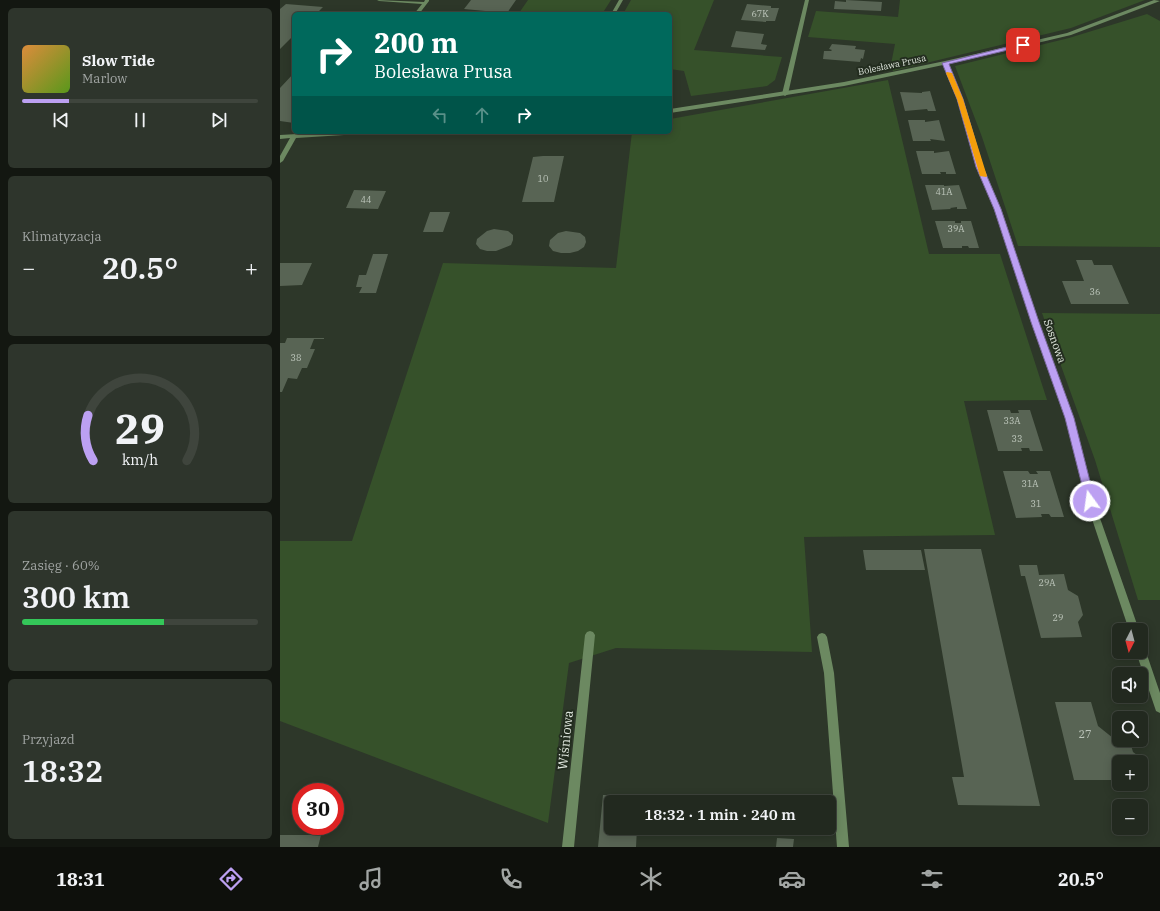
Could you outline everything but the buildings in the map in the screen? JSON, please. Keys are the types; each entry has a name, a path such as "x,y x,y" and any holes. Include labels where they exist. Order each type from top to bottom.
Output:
{"street":[{"path":"379,0 426,2"},
{"path":"614,12 621,0"},
{"path":"785,94 807,0"},
{"name":"Bolesława Prusa","path":"672,111 844,84 945,63 1069,34 1158,0"},
{"path":"418,12 426,2"},
{"name":"Sosnowa","path":"945,63 960,99 980,167 998,209 1035,322 1069,418 1090,501 1132,623"},
{"path":"280,136 310,134"},
{"path":"280,161 294,136"},
{"name":"Wiśniowa","path":"568,847 590,635"},
{"path":"822,637 829,673 843,847"},
{"path":"1143,659 1160,708"}],"green space":[{"path":"528,0 611,0 603,12 520,12"},
{"path":"631,0 714,0 694,50 782,57 775,80 767,86 691,96 684,71 672,69 672,12 624,12"},
{"path":"900,0 1145,0 1071,28 893,71 891,64 895,44 808,37 816,11 898,17"},
{"path":"1147,14 1160,21 1160,247 1018,246 982,137 955,66 1069,38"},
{"path":"888,80 929,254 1000,254 1047,400 964,401 995,535 804,537 812,652 616,648 569,663 548,823 280,721 280,541 352,541 443,263 616,268 632,134 672,134 672,119"},
{"path":"1042,313 1160,314 1160,600 1138,600 1095,460"}],"slow traffic":[{"path":"949,73 960,99 983,176"}],"route":[{"path":"1023,45 945,63 960,99 980,167 998,209 1035,322 1069,418 1090,501"}]}
